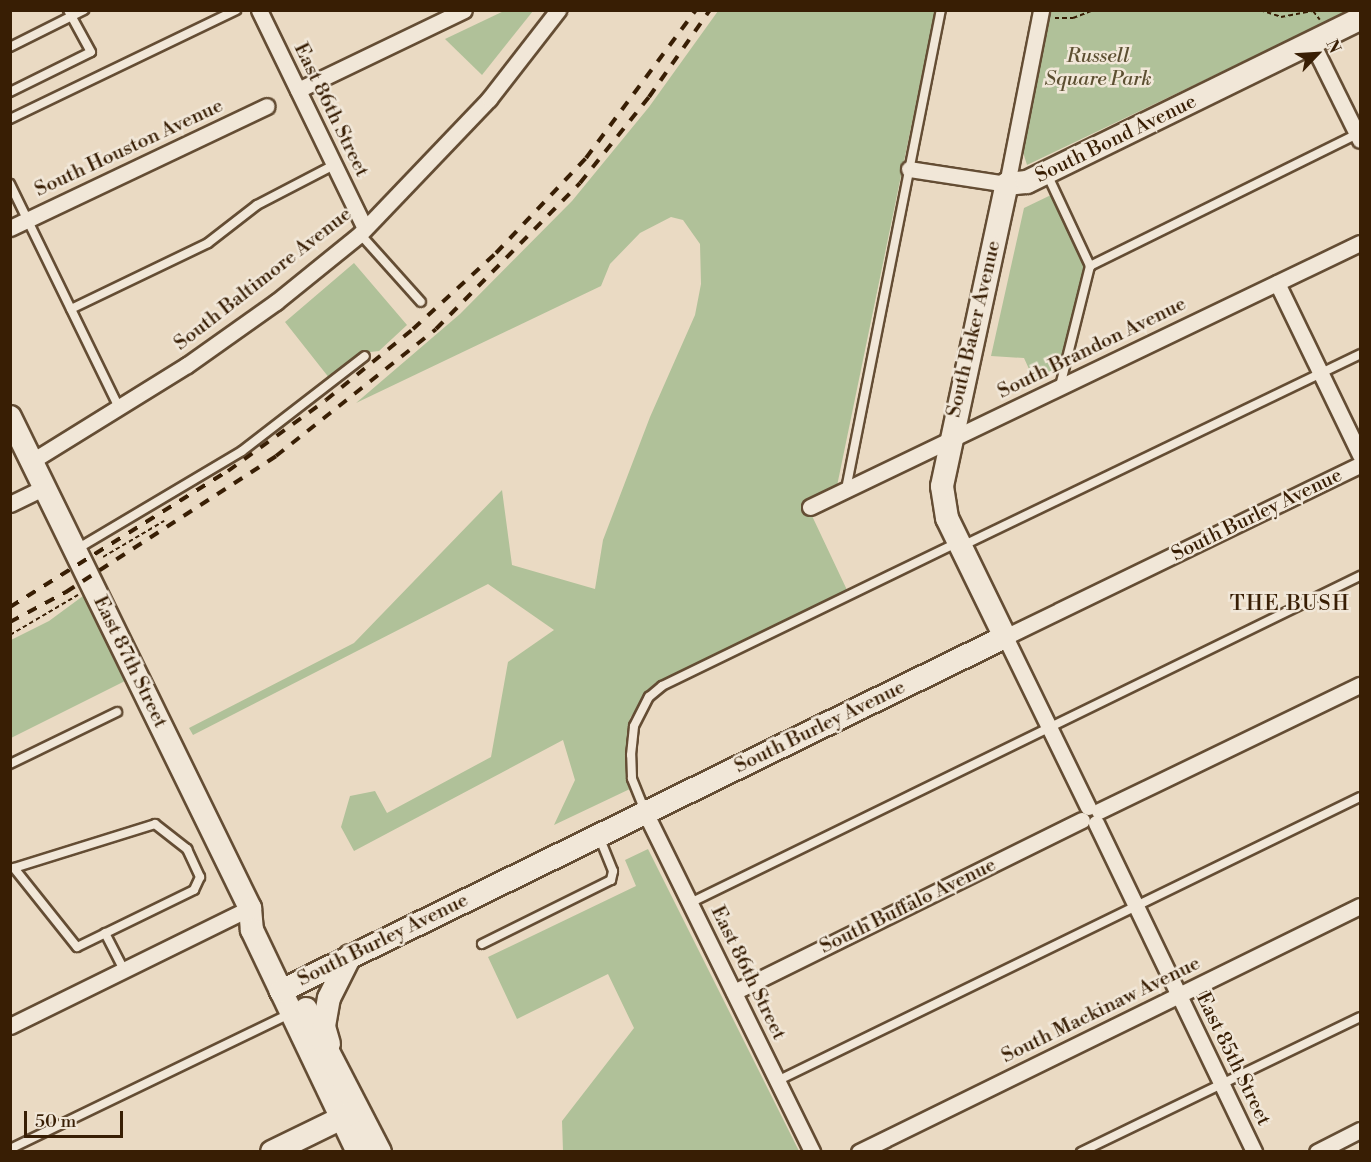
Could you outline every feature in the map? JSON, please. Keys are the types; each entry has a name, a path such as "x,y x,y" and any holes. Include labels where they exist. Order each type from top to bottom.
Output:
{"street":[{"name":"East 86th Street","path":"259,10 334,165 362,231"},
{"path":"298,90 464,10"},
{"name":"South Baltimore Avenue","path":"32,461 120,408 276,302 362,231 489,99 558,10"},
{"name":"South Baker Avenue","path":"1005,637 959,545 942,496 949,440 1007,184 1041,10"},
{"name":"South Bond Avenue","path":"909,169 1007,184 1027,182 1360,19"},
{"path":"1312,43 1360,135"},
{"name":"South Houston Avenue","path":"10,228 267,106"},
{"name":"South Brandon Avenue","path":"810,507 1360,243"},
{"path":"1277,283 1360,455"},
{"name":"East 87th Street","path":"10,417 250,908 252,930 287,988 350,1113 380,1152"},
{"name":"South Burley Avenue","path":"287,988 1360,465"},
{"path":"10,504 45,487"},
{"name":"East 85th Street","path":"1005,637 1254,1152"},
{"name":"South Buffalo Avenue","path":"734,992 1360,685"},
{"name":"East 86th Street","path":"645,813 812,1152"},
{"name":"South Mackinaw Avenue","path":"859,1152 1360,906"},
{"path":"10,1026 250,908"},
{"path":"330,1051 325,1014 335,983 350,956"},
{"name":"East 87th Street","path":"298,1010 330,1051 350,1113 358,1152"},
{"path":"272,1152 350,1113"},
{"path":"1317,1152 1360,1130"}],"lane":[{"path":"10,46 70,13 84,10"},
{"path":"10,119 236,10"},
{"path":"845,490 941,10"},
{"path":"10,92 91,52 70,13"},
{"path":"1090,266 1360,135"},
{"path":"72,309 208,243 257,205 334,165"},
{"path":"1046,173 1090,266 1060,387"},
{"path":"10,184 120,408"},
{"path":"362,231 421,302"},
{"path":"645,813 632,778 631,755 634,726 649,697 662,686 1360,354"},
{"path":"75,550 242,450 365,356"},
{"path":"690,903 1360,576"},
{"path":"10,764 117,712"},
{"path":"777,1081 1360,797"},
{"path":"155,824 187,849 200,877 194,890 105,933 77,948 14,868 155,824"},
{"path":"482,944 611,880 614,871 598,835"},
{"path":"105,933 124,970"},
{"path":"10,1149 298,1010"},
{"path":"1081,1152 1360,1017"}],"path":[{"path":"1055,18 1073,18 1094,10"},
{"path":"1260,10 1281,17 1314,11 1320,20"},
{"path":"103,558 164,521"},
{"path":"10,634 94,587"}],"green space":[{"path":"506,10 533,11 482,75 445,39"},
{"name":"Russell Square Park","path":"1051,10 1349,11 1027,165 1022,149"},
{"path":"718,11 935,11 837,486 805,501 847,590 654,686 630,718 627,758 632,788 554,825 575,780 563,740 354,851 341,827 350,796 375,791 387,813 491,757 508,662 554,630 488,584 193,735 189,728 354,643 502,490 512,565 595,589 603,540 650,417 695,315 701,284 700,244 683,220 671,217 640,233 610,264 601,286 356,403 460,314 572,201 649,107"},
{"path":"1051,195 1085,265 1063,366 1034,380 1024,358 991,356 1024,208"},
{"path":"354,263 407,325 379,351 362,353 330,379 285,322"},
{"path":"83,596 125,681 11,738 11,640 49,621"},
{"path":"648,849 799,1151 563,1151 562,1121 634,1028 608,974 517,1019 488,957 636,886 625,860"}],"railway":[{"path":"10,607 228,471 326,400 413,329 496,253 586,158 696,10"},
{"path":"10,622 66,592 276,456 436,329 580,183 649,97 710,10"}],"district":[{"name":"THE BUSH","path":"1290,604"}]}
